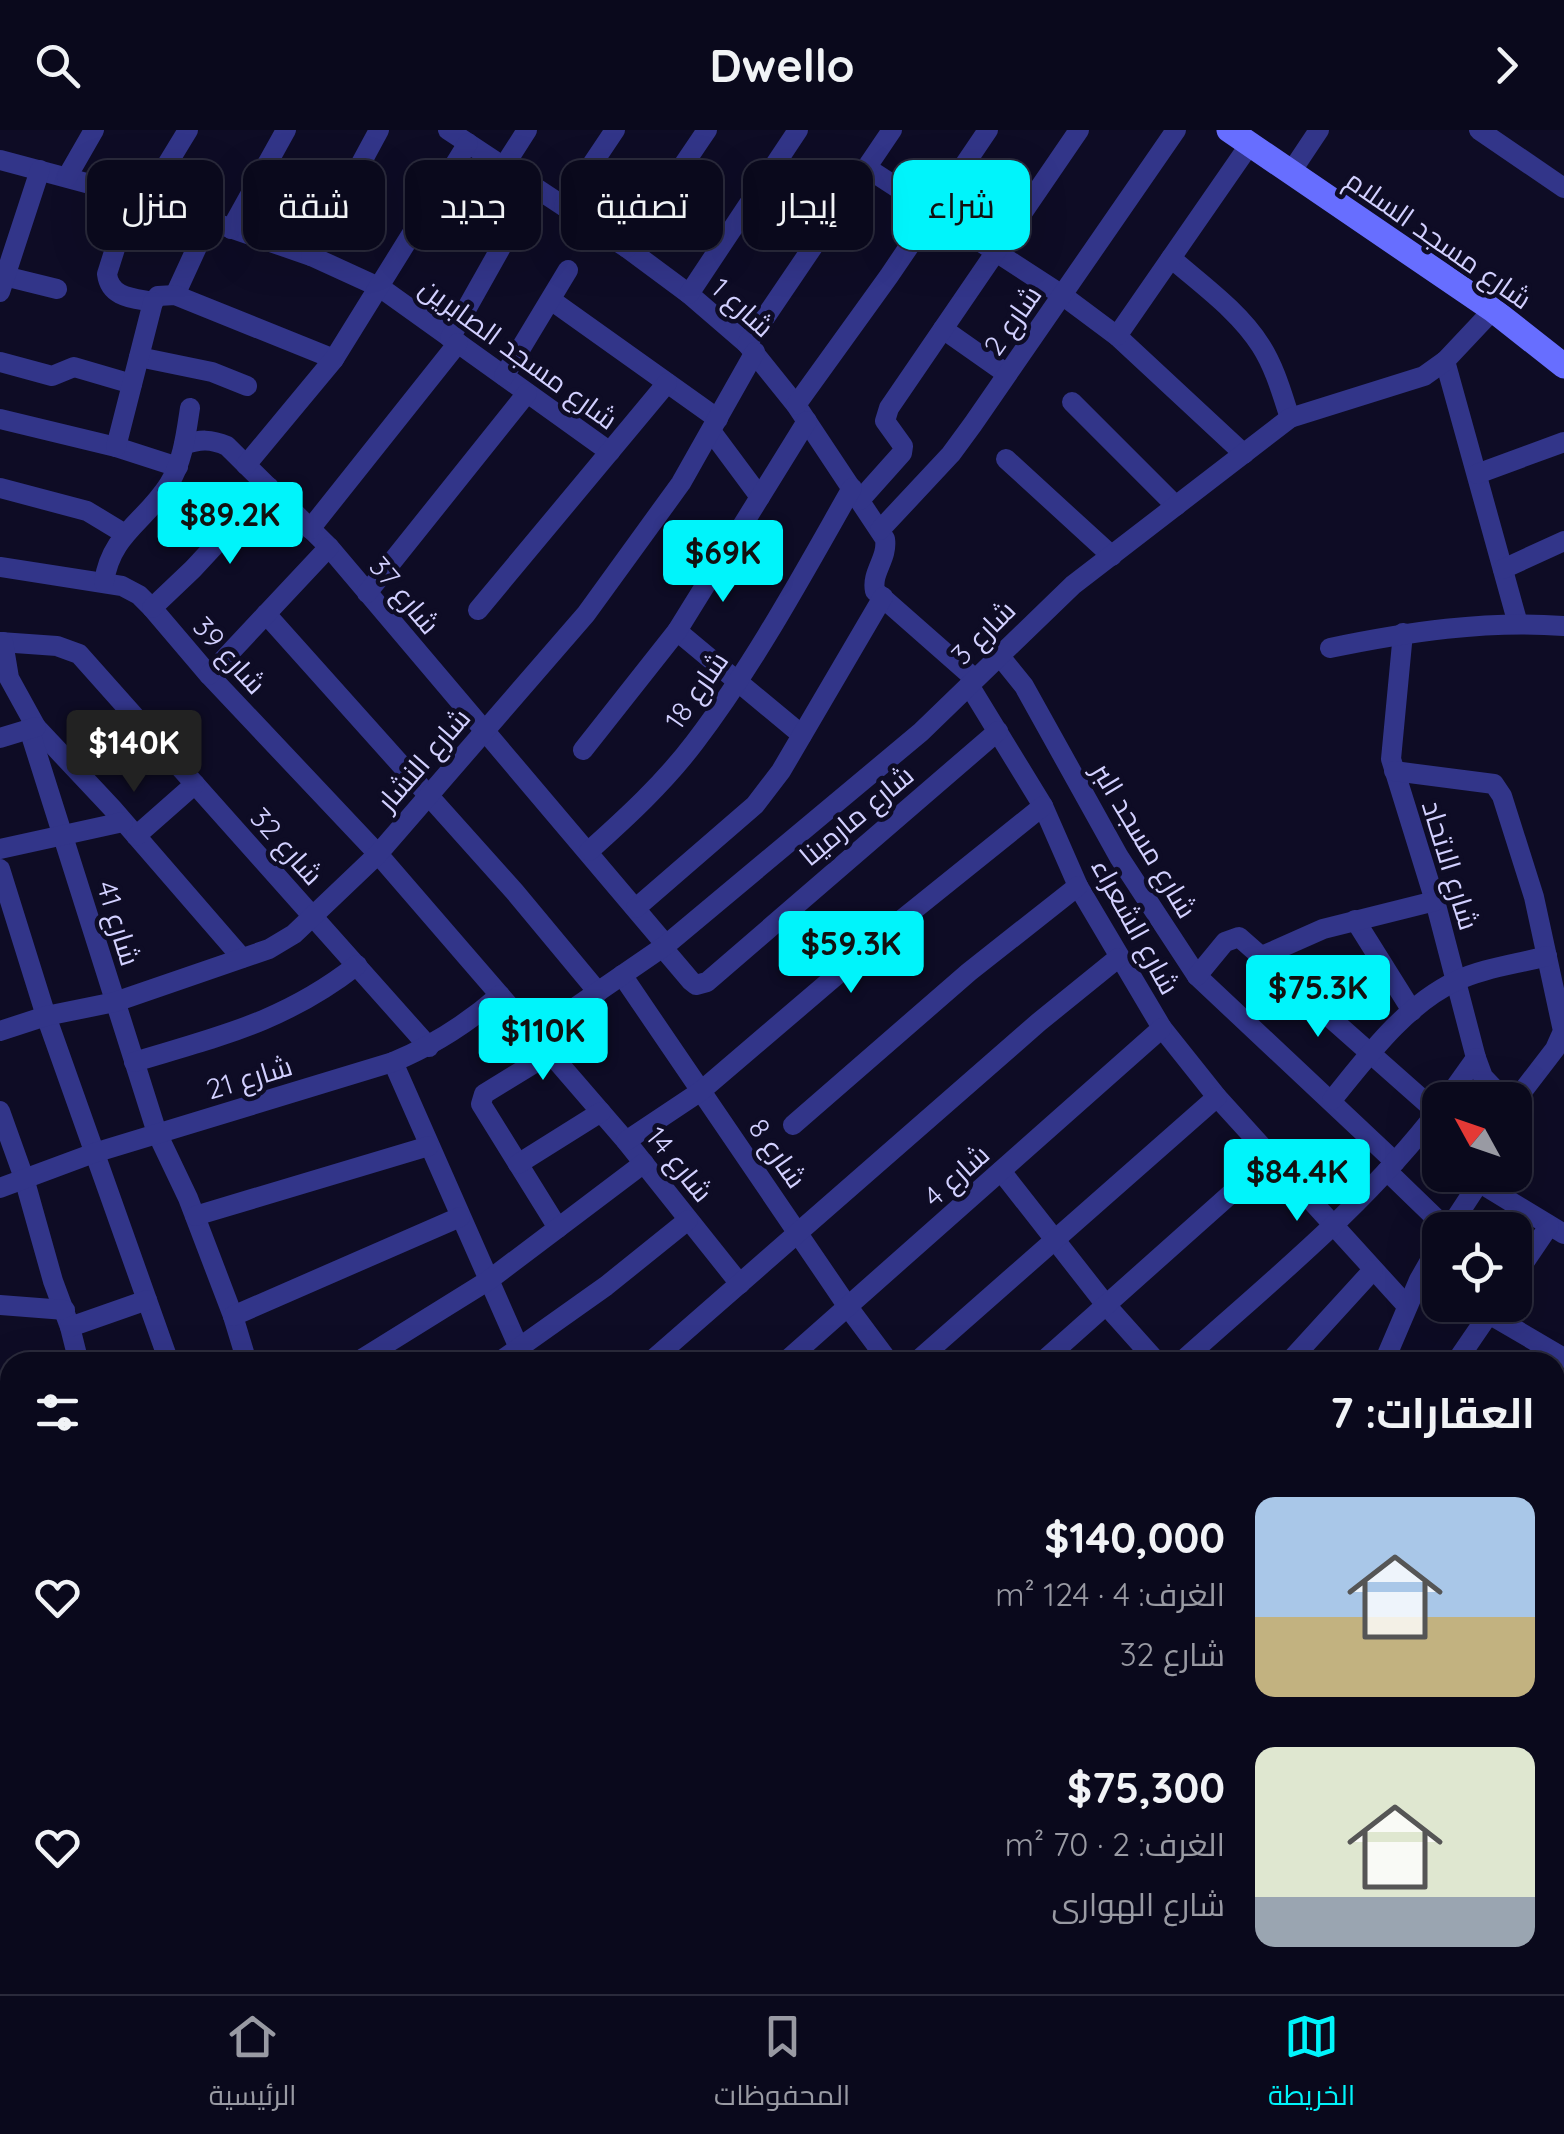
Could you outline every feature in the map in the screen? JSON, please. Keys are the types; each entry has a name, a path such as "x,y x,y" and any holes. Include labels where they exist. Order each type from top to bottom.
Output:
{"street":[{"path":"67,177 94,130"},
{"path":"166,160 188,130"},
{"path":"231,229 286,130"},
{"path":"311,256 379,130"},
{"name":"شارع 1","path":"448,130 495,160"},
{"path":"508,160 528,130"},
{"path":"595,160 615,130"},
{"path":"686,160 706,130"},
{"path":"689,294 798,130"},
{"name":"شارع النشار","path":"871,160 892,130"},
{"path":"968,160 988,130"},
{"path":"856,494 902,452 903,446 888,427 885,414 1079,130"},
{"name":"شارع 2","path":"880,530 951,454 1176,130"},
{"path":"1290,172 1320,130"},
{"path":"1493,133 1564,188"},
{"path":"1117,336 1171,258 1239,137"},
{"name":"شارع مسجد السلام","path":"1239,137 1493,310 1564,366"},
{"path":"246,465 334,359 468,143"},
{"name":"شارع مسجد الصابرين","path":"0,160 87,183"},
{"path":"40,170 2,281 56,288"},
{"name":"شارع مسجد الصابرين","path":"223,226 311,256 381,288 610,452"},
{"path":"116,250 106,274 108,282 119,294 153,302"},
{"path":"175,295 196,250"},
{"path":"310,528 454,340 502,250"},
{"name":"شارع 1","path":"630,250 689,294 751,348 801,412 880,530"},
{"name":"شارع النشار","path":"0,1031 46,1016 115,1002 269,949 294,934 378,854 586,614 681,483 751,348 814,250"},
{"path":"582,750 677,632 760,497 801,412 908,250"},
{"path":"993,250 1062,294 1117,336 1244,454"},
{"path":"1171,258 1246,325 1275,374 1290,418"},
{"path":"504,376 568,270"},
{"path":"116,447 153,302 158,296 175,295 334,359"},
{"path":"550,300 667,383 714,425 760,497"},
{"name":"شارع 3","path":"535,1035 664,946 896,754 1037,616 1290,418 1424,376 1445,361 1493,310"},
{"path":"943,329 1007,374"},
{"path":"139,357 212,372 247,386"},
{"path":"1445,361 1518,624"},
{"path":"0,362 52,376 74,368 132,384"},
{"path":"478,610 667,383"},
{"path":"367,593 527,393"},
{"path":"1072,402 1176,506"},
{"path":"104,582 114,548 167,488 178,467 190,408"},
{"path":"0,419 116,447 178,467"},
{"name":"شارع 37","path":"184,446 198,440 213,440 226,446 328,546 483,732 589,851 664,946"},
{"path":"1476,474 1564,442"},
{"path":"1006,459 1112,556"},
{"path":"152,608 193,570 269,487"},
{"path":"0,488 87,512 125,534"},
{"name":"شارع 18","path":"589,851 645,800 694,744 738,682 856,494"},
{"path":"880,530 886,550 873,581 875,590 972,682"},
{"path":"1503,569 1564,541"},
{"path":"209,676 328,546"},
{"name":"شارع 39","path":"0,567 104,582 139,594 209,676 378,854"},
{"path":"636,908 755,805 781,771 883,598"},
{"path":"266,614 598,992"},
{"path":"1330,648 1402,633 1518,624 1563,625"},
{"path":"677,632 802,735"},
{"name":"شارع الاتحاد","path":"1402,633 1390,746 1394,771 1436,901 1476,1058 1488,1082"},
{"path":"2,642 9,678 32,728 130,829 242,958"},
{"name":"شارع 32","path":"2,642 57,646 79,654 430,1047"},
{"name":"شارع مسجد البر","path":"999,655 1034,704 1119,858 1197,976 1332,1100 1432,1212"},
{"name":"شارع الشعراء","path":"972,682 1044,806 1078,886 1162,1028 1218,1098 1407,1306"},
{"path":"0,738 32,728"},
{"name":"شارع 41","path":"32,728 156,1133 194,1216 243,1352"},
{"name":"شارع مارمينا","path":"664,946 691,981 696,985 707,982 998,731"},
{"path":"1394,771 1486,782 1500,788 1554,964 1561,1022 1560,1041 1530,1082"},
{"path":"0,849 63,834 130,829 195,784"},
{"path":"626,1141 701,1090 900,920 1044,806"},
{"name":"شارع 14","path":"378,854 626,1141 740,1284"},
{"path":"0,868 46,1016 165,1352"},
{"path":"793,1125 969,972 1078,886"},
{"path":"1262,956 1291,940 1436,901"},
{"path":"1355,920 1412,1012"},
{"path":"1197,976 1231,937 1239,936 1422,1094"},
{"path":"662,1352 1118,958"},
{"path":"1332,1100 1370,1053 1412,1012 1456,981 1554,964"},
{"path":"134,1062 285,1012 324,991 357,966"},
{"name":"شارع 8","path":"622,976 882,1352"},
{"name":"شارع 21","path":"0,1188 94,1152 394,1062 430,1047 468,1023 500,995"},
{"name":"شارع 4","path":"797,1352 1162,1028"},
{"path":"550,1054 481,1099 483,1110 558,1228"},
{"path":"1460,1082 1476,1058"},
{"path":"394,1062 523,1352"},
{"path":"927,1352 1218,1098"},
{"path":"0,1111 76,1352"},
{"path":"518,1164 601,1112"},
{"path":"1192,1352 1332,1226 1422,1131"},
{"path":"194,1216 429,1146"},
{"path":"1053,1352 1271,1158"},
{"path":"372,1352 489,1280 644,1164"},
{"path":"1001,1172 1148,1352"},
{"path":"1501,1192 1557,1230 1532,1257"},
{"path":"233,1316 460,1217"},
{"path":"528,1352 688,1220"},
{"path":"1298,1352 1373,1270"},
{"path":"1388,1352 1422,1277"},
{"path":"0,1305 68,1318 147,1300"},
{"path":"1464,1352 1484,1322"},
{"path":"1511,1322 1555,1352"}]}
